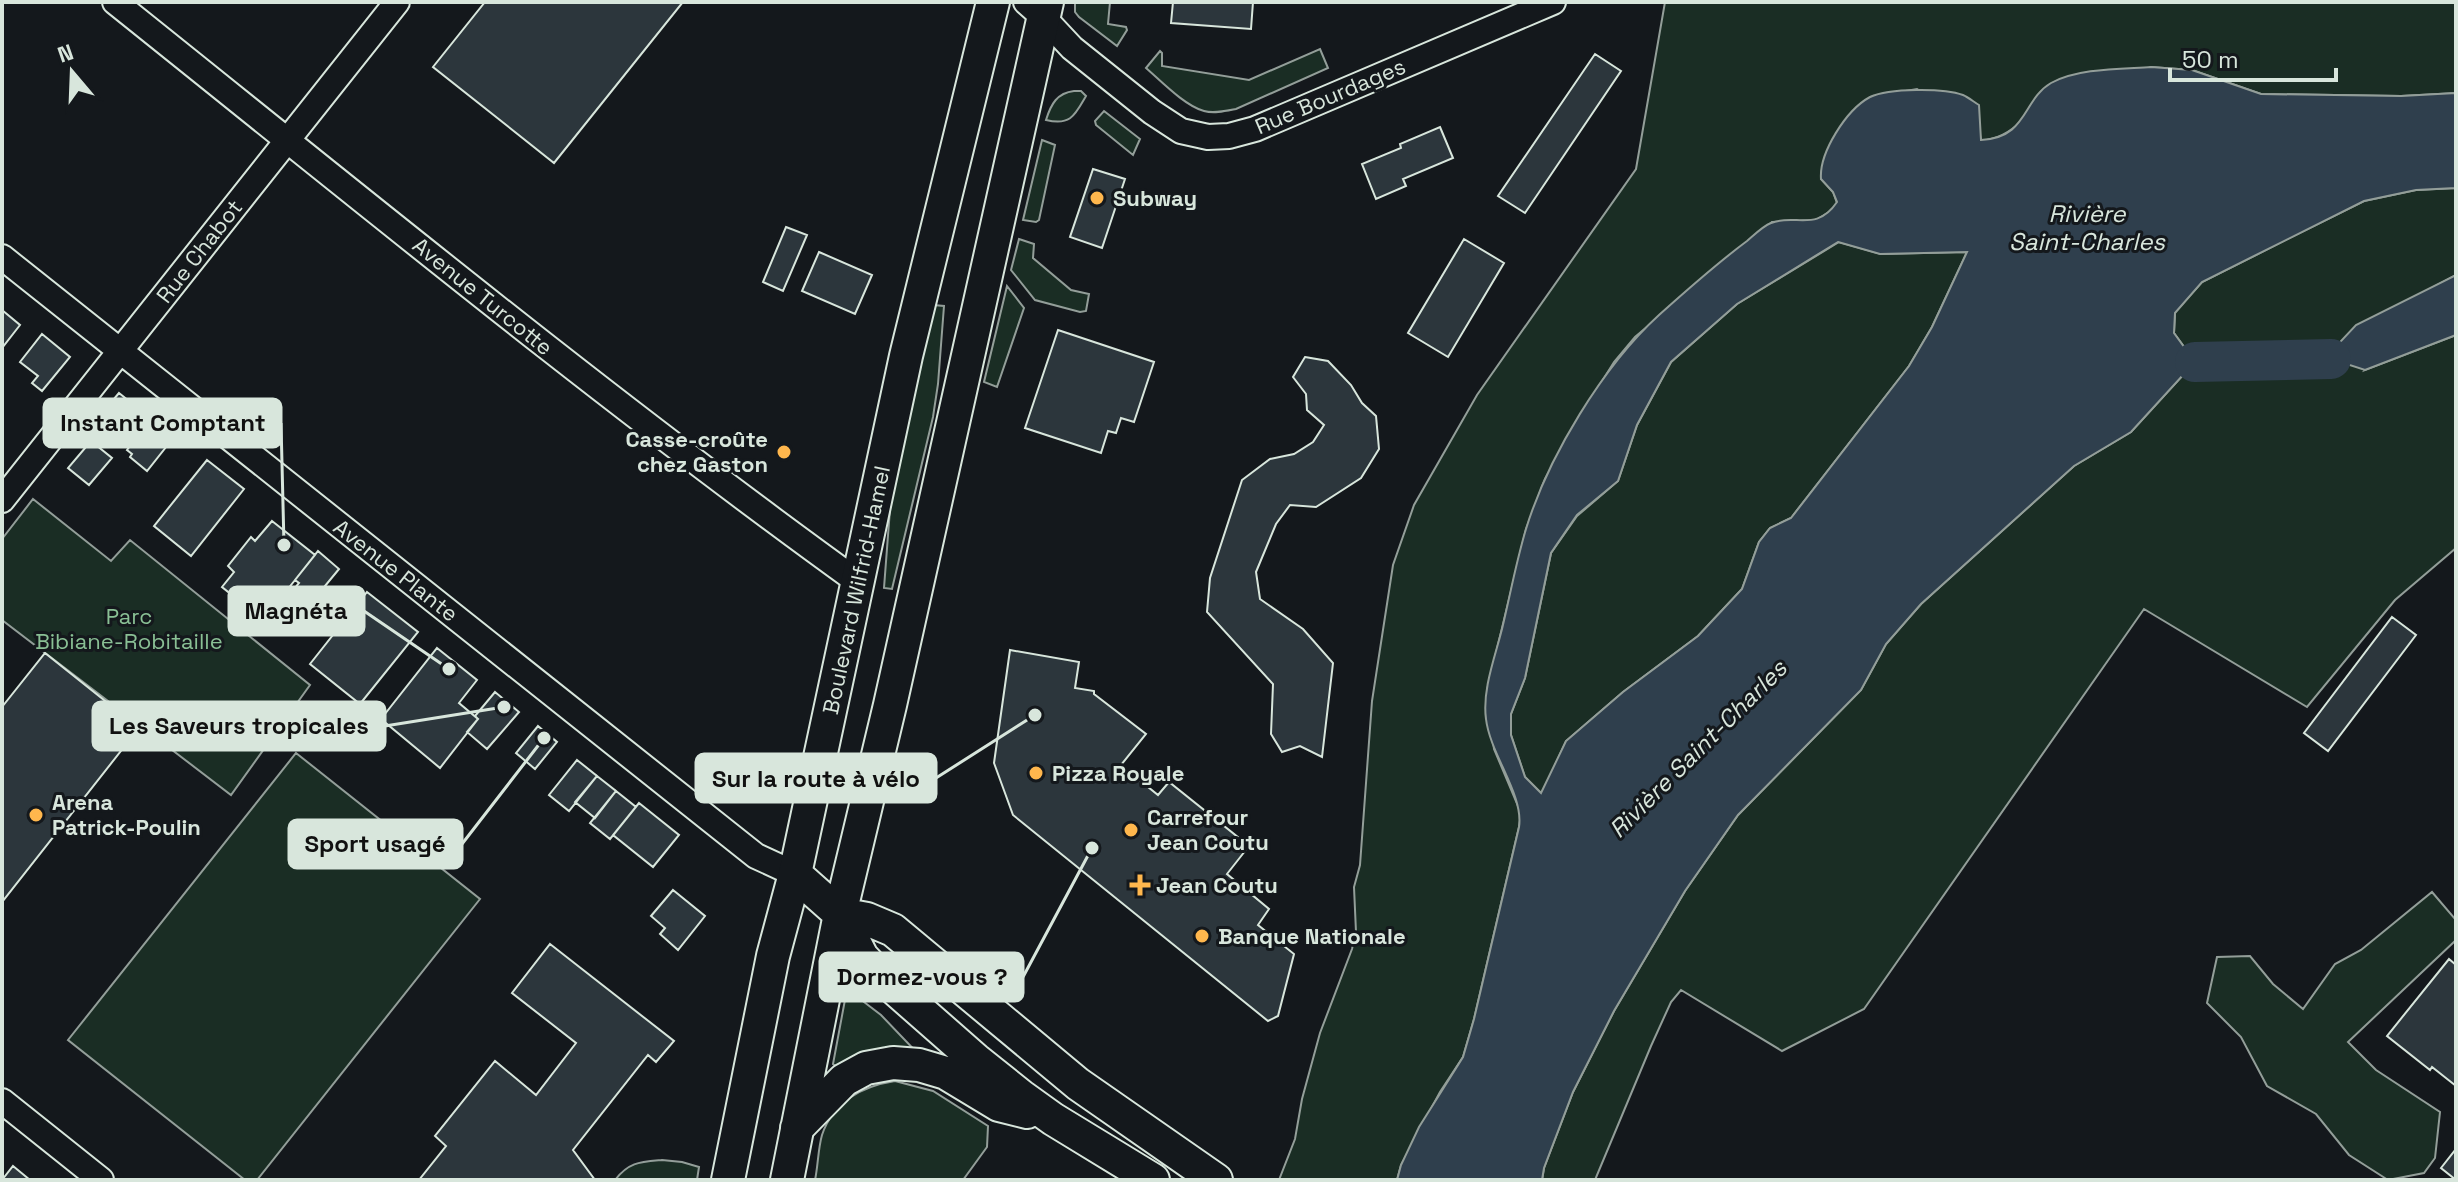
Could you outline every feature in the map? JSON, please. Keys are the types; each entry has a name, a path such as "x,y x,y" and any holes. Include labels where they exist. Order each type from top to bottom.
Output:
{"main road":[{"name":"Boulevard Wilfrid-Hamel","path":"728,1180 773,956 795,874 906,356 993,2"},
{"path":"787,1180 840,914 890,705 1038,7"},
{"path":"795,874 840,914 862,957 877,973 976,1060 1053,1119 1153,1180"},
{"path":"840,914 867,919 893,930 1078,1084 1216,1180"},
{"path":"797,1128 844,1080 866,1068 893,1063 919,1065 946,1073 999,1105 1053,1119"}],"street":[{"name":"Avenue Turcotte","path":"115,2 539,341 858,582"},
{"name":"Rue Chabot","path":"2,500 397,2"},
{"name":"Rue Bourdages","path":"1038,7 1072,48 1152,112 1181,131 1208,137 1229,136 1255,129 1553,2"},
{"name":"Avenue Plante","path":"2,257 756,856 795,874"},
{"path":"2,1101 101,1180"}],"green space":[{"path":"1075,2 1110,2 1108,24 1126,27 1127,30 1117,46 1079,17 1075,12"},
{"path":"1665,2 2456,2 2456,93 2401,96 2261,94 2192,70 2151,67 2021,121 2003,135 1981,141 1979,129 1917,89 1871,97 1821,179 1833,192 1837,203 1832,210 1816,220 1772,222 1635,337 1614,362 1545,479 1526,529 1487,690 1494,749 1521,813 1519,827 1463,1057 1440,1092 1401,1165 1397,1180 1279,1180 1295,1139 1320,1033 1356,932 1354,887 1360,865 1372,701 1393,565 1414,505 1477,395 1636,169"},
{"path":"1320,49 1328,68 1236,109 1220,112 1204,111 1189,104 1146,68 1160,51 1162,66 1249,80"},
{"path":"1081,91 1086,96 1075,114 1067,120 1046,120 1056,100"},
{"path":"1104,111 1140,139 1133,155 1096,125 1095,121"},
{"path":"1042,140 1055,145 1039,220 1023,220"},
{"path":"2456,188 2456,275 2428,290 2365,370 2456,335 2456,548 2395,600 2307,707 2144,609 1864,1009 1782,1051 1681,990 1671,1002 1651,1046 1595,1180 1542,1180 1573,1092 1614,1011 1685,891 1738,815 1861,690 1886,644 1921,604 2074,466 2131,432 2195,362 2174,333 2175,312 2202,282 2364,201 2416,190"},
{"path":"1019,239 1034,244 1033,258 1071,290 1089,294 1086,311 1035,300 1011,270"},
{"path":"1839,242 1881,254 1967,252 1932,327 1909,366 1791,518 1770,528 1759,542 1742,589 1698,636 1623,692 1566,741 1542,794 1525,777 1511,735 1511,714 1525,678 1551,553 1577,516 1618,481 1637,425 1671,362 1737,304"},
{"path":"1007,286 1024,308 997,387 984,382"},
{"path":"933,305 944,306 933,417 892,589 884,588 891,496"},
{"name":"Parc Bibiane-Robitaille","path":"33,499 111,561 130,540 310,685 231,795 2,620 2,539"},
{"path":"296,753 480,899 257,1180 245,1180 68,1040"},
{"path":"2432,892 2456,920 2456,940 2348,1042 2376,1070 2440,1112 2435,1158 2424,1173 2388,1180 2349,1155 2316,1114 2267,1086 2241,1037 2207,1003 2217,957 2250,956 2273,984 2303,1009 2335,964 2361,950"},
{"path":"847,989 881,1015 924,1060 839,1069 833,1064"},
{"path":"895,1081 933,1091 988,1126 987,1147 963,1180 815,1180 822,1135 833,1113 860,1092"},
{"path":"662,1160 699,1167 697,1180 615,1180 636,1164"}],"water":[{"name":"Rivière Saint-Charles","path":"2151,67 2192,70 2261,94 2401,96 2456,93 2456,188 2416,190 2364,201 2202,282 2175,313 2174,333 2195,362 2131,432 2074,466 1921,604 1886,644 1861,690 1738,815 1685,891 1614,1011 1573,1092 1542,1180 1397,1180 1419,1127 1463,1057 1519,827 1517,802 1489,732 1485,708 1490,674 1519,554 1548,472 1598,386 1659,315 1762,228 1780,220 1813,220 1829,211 1837,202 1833,192 1821,179 1824,157 1843,122 1870,97 1916,90 1963,95 1979,105 1981,140 2008,133 2042,90 2062,78 2087,72","holes":["1838,242 1880,254 1967,252 1932,327 1909,366 1791,518 1770,528 1759,542 1742,589 1698,636 1623,692 1566,741 1541,793 1525,777 1511,735 1511,714 1525,678 1551,553 1577,515 1618,481 1637,425 1671,362 1737,304"]},
{"path":"2456,275 2456,335 2365,370 2331,359 2341,341 2356,325"}],"building":[{"path":"485,2 683,2 554,163 433,67"},
{"path":"1173,2 1253,2 1251,29 1171,23"},
{"path":"1595,54 1621,71 1525,213 1498,196"},
{"path":"1440,127 1453,158 1403,179 1406,186 1376,199 1362,164"},
{"path":"1093,169 1125,179 1102,248 1070,237"},
{"path":"786,227 807,235 783,291 763,282"},
{"path":"1464,239 1504,263 1448,357 1408,333"},
{"path":"819,252 872,275 855,314 802,291"},
{"path":"2,310 20,325 2,348"},
{"path":"1058,330 1154,362 1134,422 1121,418 1116,433 1108,431 1101,453 1025,428"},
{"path":"42,334 70,357 42,391 32,383 38,376 20,362"},
{"path":"1305,357 1328,361 1376,416 1379,449 1361,478 1316,507 1290,505 1276,524 1256,572 1260,599 1303,629 1333,663 1322,757 1300,746 1282,752 1271,734 1273,684 1207,612 1210,578 1242,480 1270,459 1294,454 1313,442 1324,425 1307,410 1306,394 1293,377"},
{"path":"119,393 140,410 118,436 97,419"},
{"path":"140,410 174,437 147,471 130,457 132,454 127,450 130,446 118,436"},
{"path":"91,441 112,458 89,485 68,468"},
{"path":"207,460 244,489 191,556 154,526"},
{"path":"272,521 315,555 263,620 222,587 234,572 228,566 251,537 255,541"},
{"path":"318,551 339,569 316,597 312,595 300,610 286,599 299,583 295,580"},
{"path":"367,592 418,632 360,704 310,664"},
{"path":"2392,617 2416,635 2328,751 2304,733"},
{"path":"437,648 477,680 459,703 478,719 440,768 381,719"},
{"name":"Carrefour Jean Coutu","path":"1010,650 1079,662 1075,688 1094,691 1146,734 1121,765 1158,795 1169,782 1249,846 1227,874 1269,909 1258,925 1294,954 1278,1016 1268,1021 1013,815 994,763"},
{"name":"Arena Patrick-Poulin","path":"45,653 139,728 2,902 2,707"},
{"path":"495,692 519,712 487,749 467,732 478,719 475,716"},
{"path":"538,726 557,742 535,769 516,753"},
{"path":"577,760 597,776 569,811 549,795"},
{"path":"597,776 616,791 595,818 575,802"},
{"path":"616,791 636,807 610,839 590,823"},
{"path":"639,803 679,835 653,867 613,835"},
{"path":"673,890 705,916 678,950 660,934 665,928 651,916"},
{"path":"550,944 674,1041 656,1062 648,1055 573,1150 595,1180 419,1180 446,1146 435,1136 495,1061 536,1095 576,1043 512,993"},
{"path":"2449,959 2456,965 2456,1086 2387,1036"},
{"path":"2456,1149 2456,1180 2441,1168"},
{"path":"13,1166 30,1180 2,1180"}],"waterway":[{"path":"2195,362 2331,359"}],"place":[{"name":"Subway","path":"1097,198"},
{"name":"Casse-croûte chez Gaston","path":"784,452"},
{"name":"Instant Comptant","path":"284,545"},
{"name":"Magnéta","path":"449,669"},
{"name":"Les Saveurs tropicales","path":"504,707"},
{"name":"Sur la route à vélo","path":"1035,715"},
{"name":"Sport usagé","path":"544,738"},
{"name":"Pizza Royale","path":"1036,773"},
{"name":"Arena Patrick-Poulin","path":"36,815"},
{"name":"Carrefour Jean Coutu","path":"1131,830"},
{"name":"Dormez-vous ?","path":"1092,848"},
{"name":"Jean Coutu","path":"1140,885"},
{"name":"Banque Nationale","path":"1202,936"}]}
